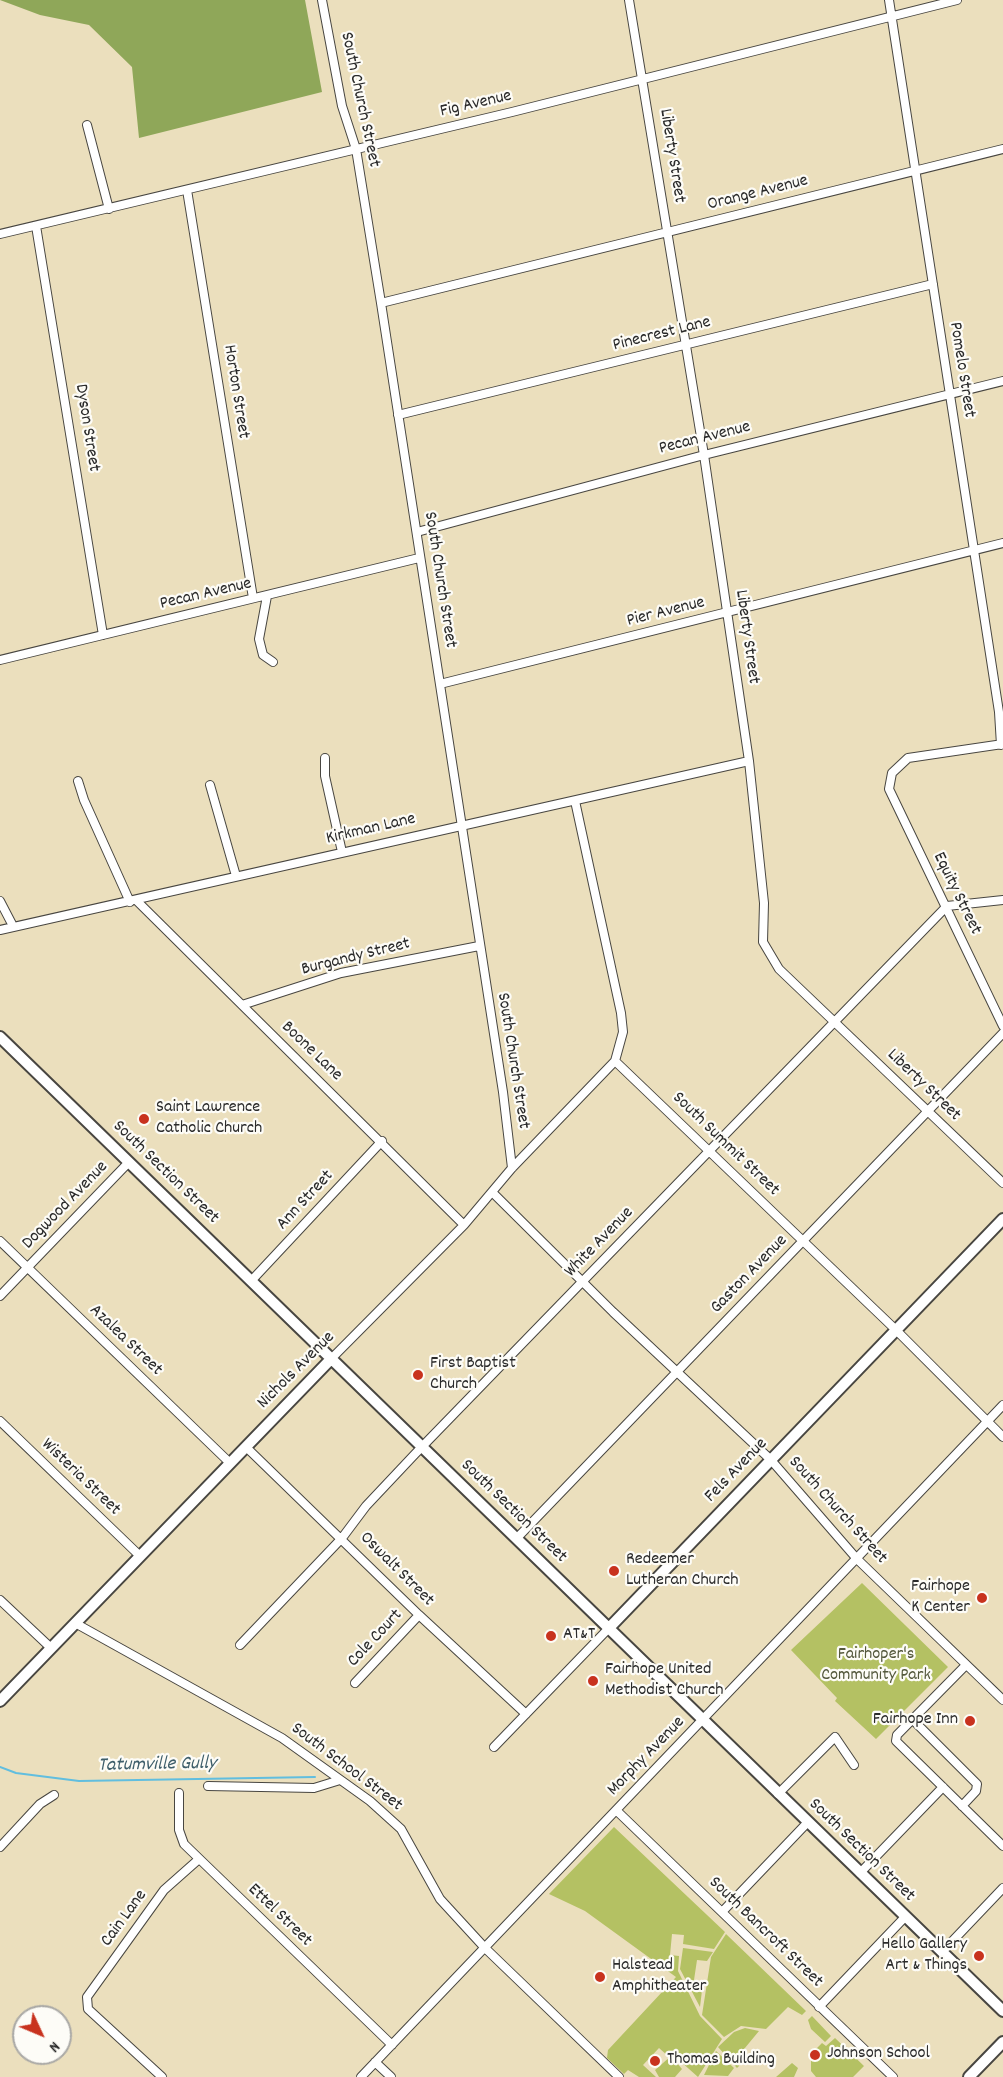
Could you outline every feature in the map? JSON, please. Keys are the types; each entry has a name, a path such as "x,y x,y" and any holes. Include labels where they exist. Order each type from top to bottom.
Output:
{"street":[{"name":"South Church Street","path":"322,0 342,106 356,149 503,1092 512,1168"},
{"name":"Liberty Street","path":"629,0 704,454 749,761 764,903 763,942 779,969 1003,1184"},
{"name":"Pomelo Street","path":"889,0 999,712 1002,744"},
{"name":"Fig Avenue","path":"0,234 512,112 643,77 957,0"},
{"path":"87,125 109,209"},
{"name":"Orange Avenue","path":"381,303 1003,149"},
{"name":"Horton Street","path":"187,190 253,598"},
{"name":"Dyson Street","path":"36,226 104,635"},
{"name":"Pinecrest Lane","path":"398,416 933,284"},
{"name":"Pecan Avenue","path":"417,532 704,454 1003,381"},
{"name":"Pier Avenue","path":"440,684 727,614 1003,543"},
{"name":"Pecan Avenue","path":"0,660 419,558"},
{"path":"267,596 260,639 263,655 273,663"},
{"name":"Equity Street","path":"1002,744 908,758 892,774 889,789 1003,1026"},
{"path":"325,758 325,776 342,852"},
{"name":"Kirkman Lane","path":"0,930 749,761"},
{"name":"Boone Lane","path":"78,781 84,800 134,901 382,1141 464,1225"},
{"path":"210,785 217,801 236,876"},
{"path":"575,801 621,1013 623,1032 615,1061"},
{"path":"947,906 1003,900"},
{"path":"0,901 13,926"},
{"name":"White Avenue","path":"240,1645 342,1538 366,1506 422,1447 947,906"},
{"name":"Burgandy Street","path":"242,1005 341,973 479,946"},
{"name":"Gaston Avenue","path":"517,1538 1003,1033"},
{"name":"South Section Street","path":"0,1037 1003,2011"},
{"name":"South Summit Street","path":"615,1061 897,1331 1003,1437"},
{"name":"Nichols Avenue","path":"0,1701 230,1462 464,1225 512,1168 615,1061"},
{"name":"Ann Street","path":"252,1280 382,1141"},
{"name":"Dogwood Avenue","path":"0,1296 129,1162"},
{"name":"South Church Street","path":"493,1193 583,1282 771,1460 857,1559 1003,1700"},
{"name":"Fels Avenue","path":"494,1747 1003,1219"},
{"name":"Azalea Street","path":"0,1241 230,1462"},
{"name":"Morphy Avenue","path":"361,2077 1003,1405"},
{"name":"Wisteria Street","path":"0,1421 140,1556"},
{"name":"Oswalt Street","path":"246,1447 419,1615 526,1714"},
{"path":"0,1600 51,1648"},
{"name":"Cole Court","path":"355,1683 419,1615"},
{"name":"South School Street","path":"75,1623 282,1738 370,1801 400,1828 440,1899 485,1948 619,2077"},
{"path":"966,1665 897,1735 896,1741 1003,1846"},
{"path":"912,1719 976,1784 976,1791 962,1806"},
{"path":"778,1794 835,1737 854,1765"},
{"path":"208,1786 314,1788 340,1780"},
{"path":"860,1873 943,1787"},
{"name":"Ettel Street","path":"179,1793 180,1838 392,2045"},
{"path":"1,1845 40,1804 54,1795"},
{"name":"South Bancroft Street","path":"617,1811 892,2077"},
{"path":"722,1912 807,1823"},
{"name":"Cain Lane","path":"162,2077 88,2009 87,1997 164,1890 199,1859"},
{"path":"942,1952 1003,1888"},
{"path":"819,2007 905,1917"},
{"path":"969,2077 1003,2042"},
{"path":"375,2062 391,2077"}],"green space":[{"path":"0,0 305,0 322,92 139,138 132,67 89,25 40,15"},
{"name":"Fairhoper's Community Park","path":"862,1583 948,1667 876,1739 835,1701 837,1698 791,1650"},
{"path":"614,1827 725,1932 714,1949 683,1944 684,1935 672,1934 670,1955 679,1956 678,1971 700,2016 722,2039 698,2077 671,2053 668,2056 659,2048 643,2065 656,2077 639,2077 628,2070 624,2074 607,2058 608,2050 676,1977 585,1911 549,1894"},
{"path":"726,1934 806,2011 802,2015 788,2007 766,2029 741,2026 724,2037 702,2015 711,1957"},
{"path":"683,1948 713,1952 707,1961 697,1960 694,1980 703,1982 700,2007 680,1969"},
{"path":"812,2016 831,2036 825,2042 811,2029 808,2020"},
{"path":"745,2028 759,2031 735,2060 739,2066 737,2068 718,2047 734,2032"},
{"path":"835,2038 864,2066 853,2077 816,2077 811,2071 811,2054 822,2043 826,2046"},
{"path":"716,2051 734,2068 728,2076 704,2075"},
{"path":"671,2056 682,2069 675,2077 659,2077 655,2070"},
{"path":"792,2063 798,2068 794,2077 776,2077"}],"waterway":[{"name":"Tatumville Gully","path":"0,1767 16,1773 79,1781 315,1777"}],"place":[{"name":"Saint Lawrence Catholic Church","path":"144,1119"},
{"name":"First Baptist Church","path":"418,1375"},
{"name":"Redeemer Lutheran Church","path":"614,1571"},
{"name":"Fairhope K Center","path":"982,1598"},
{"name":"AT&T","path":"551,1636"},
{"name":"Fairhope United Methodist Church","path":"593,1681"},
{"name":"Fairhope Inn","path":"970,1721"},
{"name":"Hello Gallery Art & Things","path":"979,1956"},
{"name":"Halstead Amphitheater","path":"600,1977"},
{"name":"Johnson School","path":"815,2055"},
{"name":"Thomas Building","path":"655,2061"}]}
